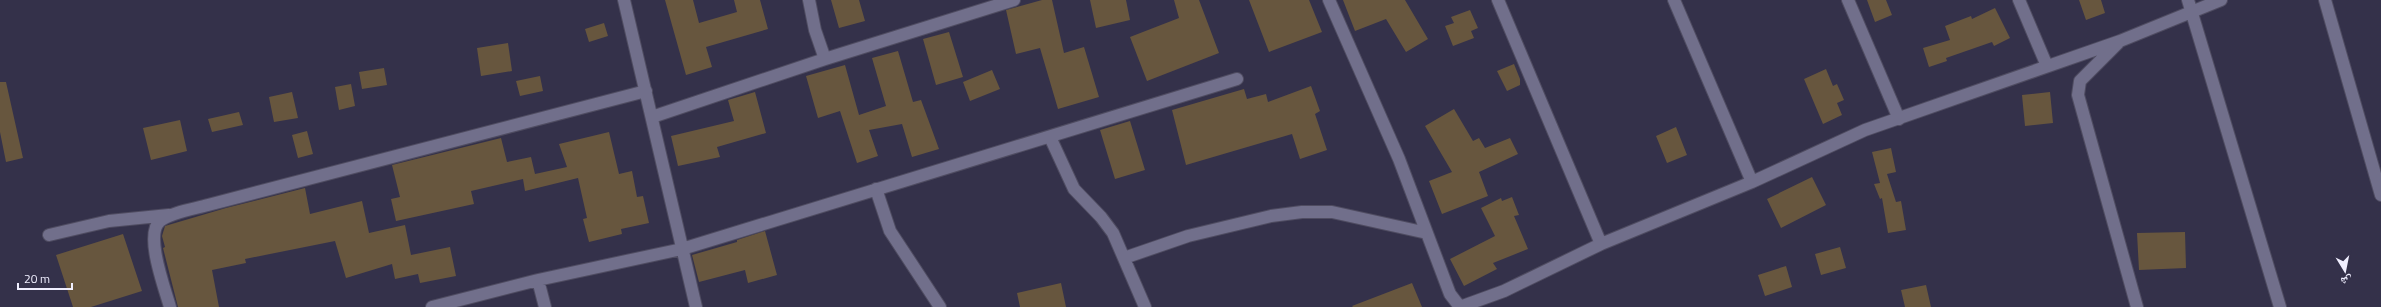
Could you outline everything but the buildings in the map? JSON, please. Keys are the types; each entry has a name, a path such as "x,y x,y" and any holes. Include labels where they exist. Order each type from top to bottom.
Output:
{"street":[{"path":"624,0 696,307"},
{"path":"809,0 815,30 825,59"},
{"path":"652,117 825,59 1014,0"},
{"path":"1329,0 1399,159 1450,294 1460,307 1504,291 1602,244 1752,182 1865,130 2120,41 2191,6 2221,0"},
{"path":"1498,0 1602,244"},
{"path":"1674,0 1752,182"},
{"path":"1848,0 1899,119"},
{"path":"2019,0 2047,66"},
{"path":"2325,0 2381,195"},
{"path":"2191,6 2280,307"},
{"path":"2120,41 2080,80 2078,95 2137,307"},
{"path":"432,307 538,280 682,249 1050,137 1237,78"},
{"path":"170,307 156,256 153,231 161,220 174,215 646,91"},
{"path":"1050,137 1074,189 1101,217 1113,233 1145,307"},
{"path":"876,189 890,231 940,307"},
{"path":"1124,258 1188,236 1271,216 1302,212 1332,212 1427,233"},
{"path":"49,234 109,221 174,215"},
{"path":"538,280 545,307"}]}
